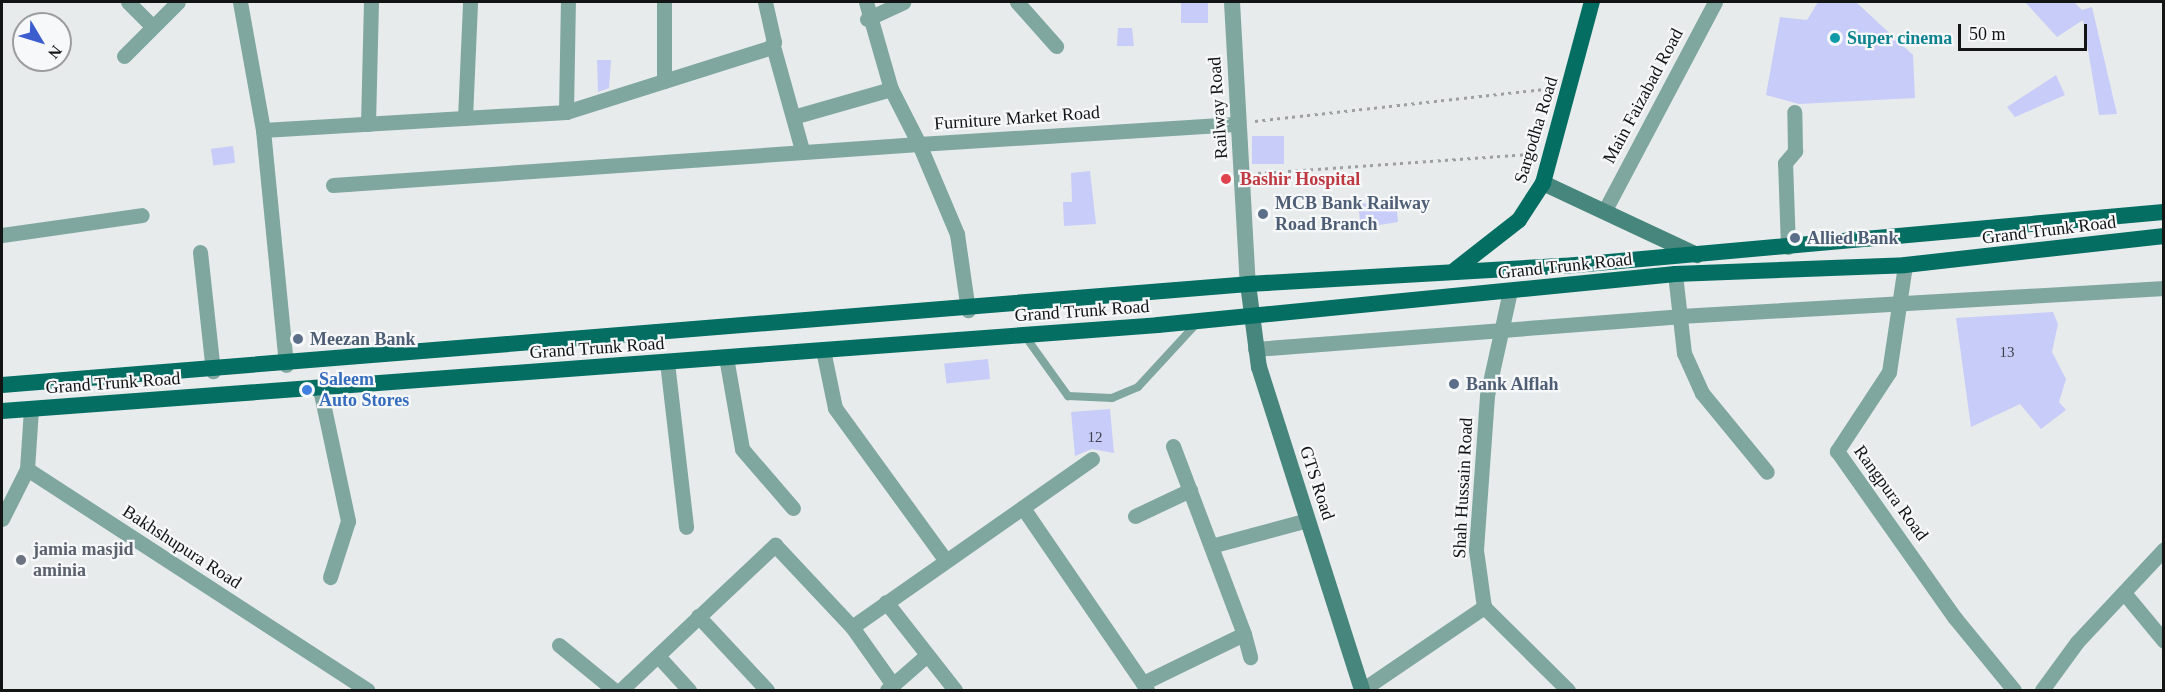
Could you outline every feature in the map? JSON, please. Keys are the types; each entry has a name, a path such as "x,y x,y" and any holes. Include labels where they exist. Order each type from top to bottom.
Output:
{"main road":[{"name":"Sargodha Road","path":"1453,271 1513,226 1543,183 1592,2"},
{"path":"1543,183 1606,208 1697,255"},
{"name":"Grand Trunk Road","path":"2,385 514,347 968,310 1248,284 1697,255 2163,212"},
{"name":"Grand Trunk Road","path":"2,411 320,389 1199,321 1675,274 1905,265 2163,236"},
{"name":"GTS Road","path":"1248,284 1255,349 1362,690"},
{"path":"514,347 514,374"}],"street":[{"path":"128,2 153,27"},
{"path":"124,56 178,2"},
{"path":"240,2 262,130 286,365"},
{"path":"368,124 371,2"},
{"path":"465,118 470,2"},
{"path":"566,112 568,2"},
{"path":"664,2 664,81"},
{"path":"765,2 773,46 802,150"},
{"name":"Furniture Market Road","path":"866,2 867,19 891,89 919,144 1235,124"},
{"path":"867,19 903,2"},
{"path":"1017,2 1056,46"},
{"name":"Railway Road","path":"1232,2 1235,124 1242,175 1248,284"},
{"name":"Main Faizabad Road","path":"1606,208 1715,2"},
{"path":"262,130 566,112 773,46"},
{"path":"793,117 891,89"},
{"path":"1788,247 1785,163 1795,151 1794,112"},
{"path":"333,185 802,150 919,144 957,234 968,310"},
{"path":"2,235 142,215"},
{"path":"200,252 213,371"},
{"name":"Rangpura Road","path":"1905,265 1889,372 1837,451 1955,618 2014,690"},
{"path":"1675,274 1684,353 1702,393 1767,472"},
{"path":"1255,349 1680,316 2163,288"},
{"name":"Shah Hussain Road","path":"1484,608 1476,550 1487,396 1510,291"},
{"path":"822,350 835,408 945,558"},
{"path":"726,357 742,449 793,508"},
{"path":"667,362 686,527"},
{"path":"320,389 348,521 330,577"},
{"path":"2,519 27,469 31,408"},
{"path":"1173,446 1244,634 1250,657"},
{"path":"852,627 945,558 1023,508 1092,459"},
{"name":"Bakhshupura Road","path":"27,469 367,690"},
{"path":"1135,516 1190,490"},
{"path":"1023,508 1145,687 1244,634"},
{"path":"1211,546 1308,520"},
{"path":"621,690 775,545 852,627 890,688 927,655"},
{"path":"2042,690 2077,642 2125,594 2163,549"},
{"path":"2125,594 2163,641"},
{"path":"886,603 955,690"},
{"path":"1362,690 1484,608 1568,690"},
{"path":"698,616 768,690"},
{"path":"558,645 614,690"},
{"path":"658,656 690,690"}],"lane":[{"path":"1024,335 1068,396 1112,398 1138,387 1199,321"}],"path":[{"path":"1235,124 1570,87"},
{"path":"1242,175 1553,152"}],"building":[{"path":"1181,2 1208,2 1208,23 1181,23"},
{"name":"Super cinema","path":"1818,2 1856,2 1913,55 1915,98 1799,104 1766,95 1780,17 1807,20"},
{"path":"2025,2 2074,2 2082,10 2092,7 2117,114 2099,115 2083,20 2057,37"},
{"path":"1118,28 1132,28 1134,46 1117,46"},
{"path":"597,60 611,60 609,88 598,92"},
{"path":"2056,75 2065,95 2015,117 2007,107"},
{"path":"1252,136 1284,136 1284,164 1252,164"},
{"path":"233,146 235,163 213,166 211,149"},
{"path":"1090,171 1096,224 1064,226 1063,202 1072,202 1071,173"},
{"path":"1396,201 1398,222 1361,228 1358,204"},
{"path":"2053,312 2058,324 2052,352 2066,379 2059,402 2066,410 2041,429 2020,404 1971,427 1956,318"},
{"path":"988,359 990,379 946,383 944,364"},
{"path":"1110,409 1114,453 1092,449 1075,456 1071,412"}],"place":[{"name":"Super cinema","path":"1835,38"},
{"name":"Bashir Hospital","path":"1226,179"},
{"name":"MCB Bank Railway Road Branch","path":"1263,214"},
{"name":"Allied Bank","path":"1795,238"},
{"name":"Meezan Bank","path":"298,339"},
{"name":"Bank Alflah","path":"1454,384"},
{"name":"Saleem Auto Stores","path":"307,390"},
{"name":"jamia masjid aminia","path":"21,560"}]}
